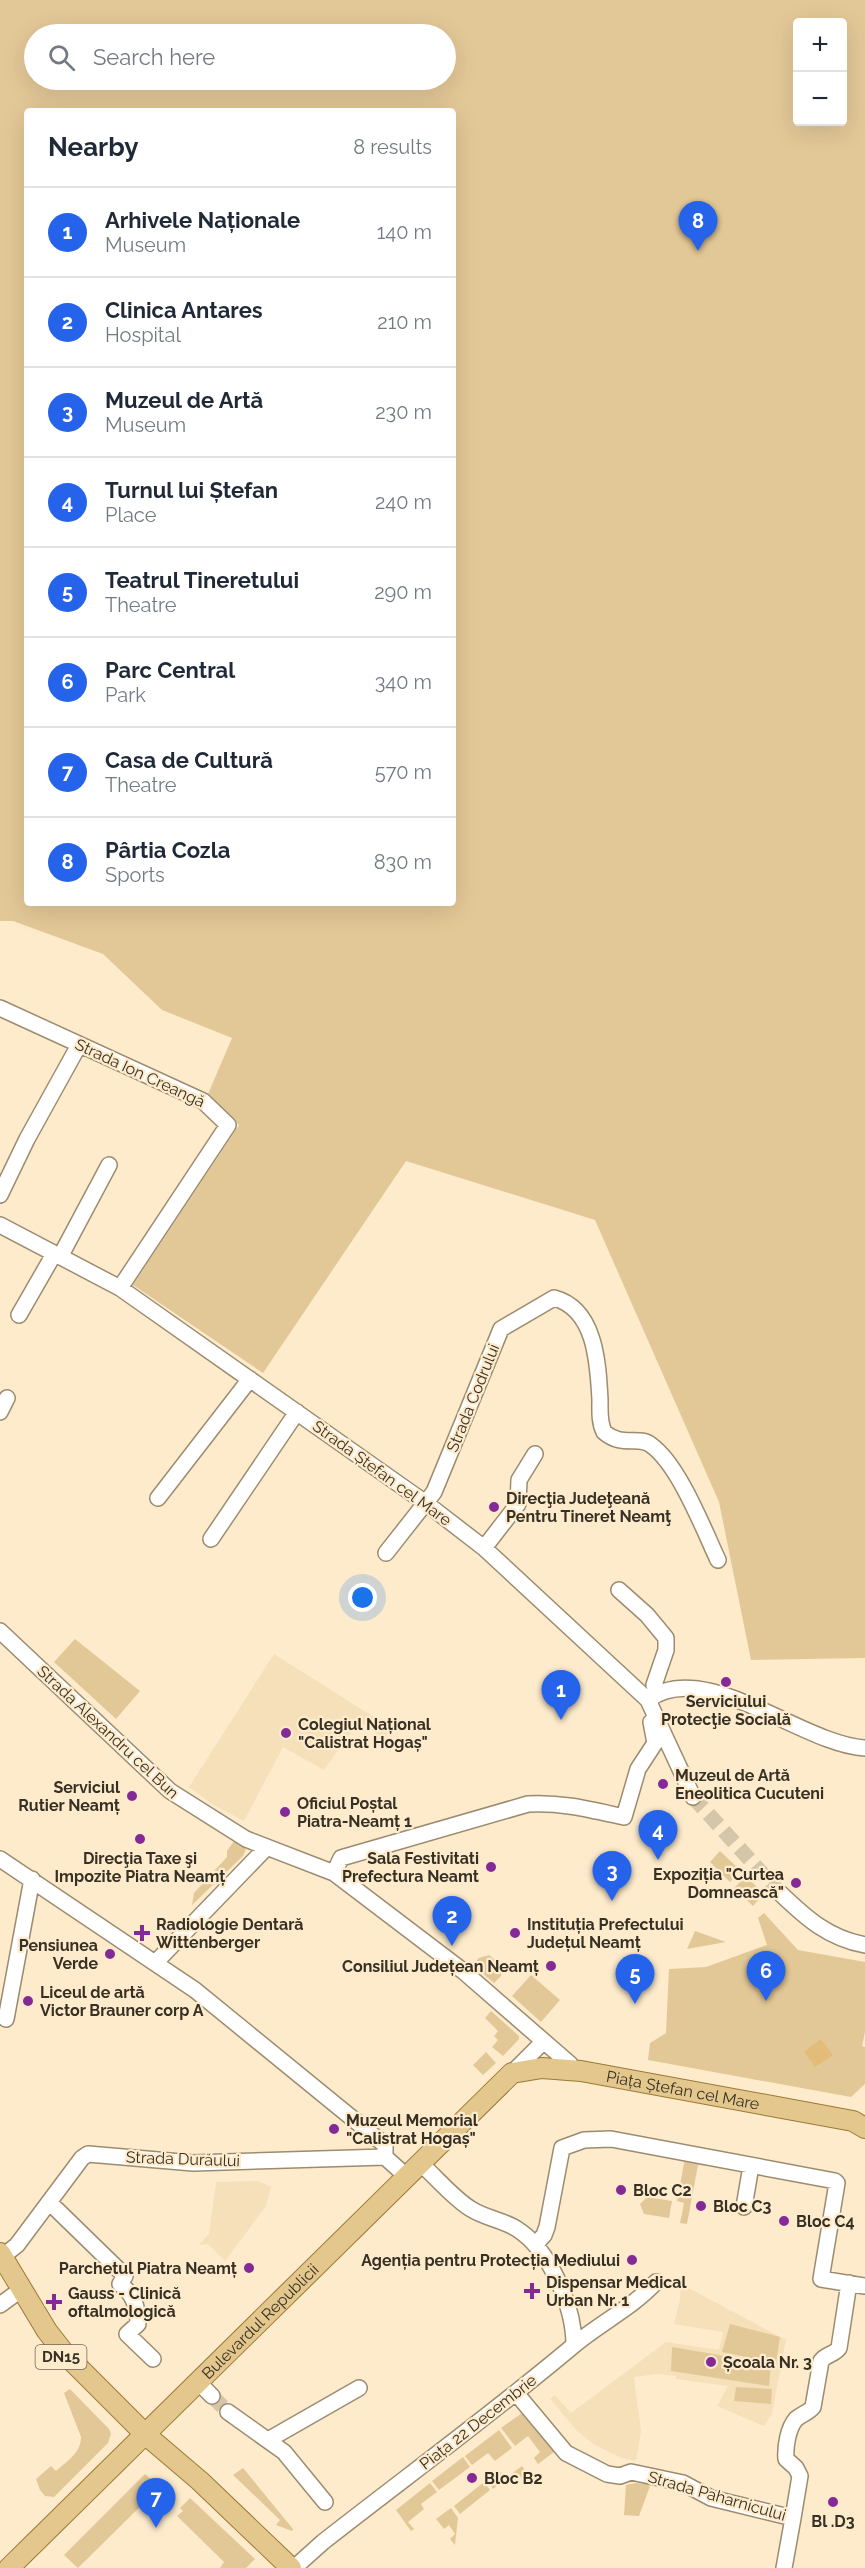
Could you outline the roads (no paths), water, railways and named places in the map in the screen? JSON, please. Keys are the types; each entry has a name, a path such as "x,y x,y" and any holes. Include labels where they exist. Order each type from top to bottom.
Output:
{"main road":[{"name":"Piața Ștefan cel Mare","path":"512,2073 532,2068 572,2070 861,2122"},
{"name":"Bulevardul Republicii","path":"9,2568 146,2439 198,2382 512,2073"},
{"name":"DN15","path":"1,2259 7,2299 278,2568"},
{"name":"DN15","path":"1,2259 47,2331 65,2354 146,2439 200,2481 292,2568"}],"street":[{"name":"Strada Ion Creangă","path":"0,1008 203,1101 228,1125 120,1288"},
{"path":"0,1195 27,1139 79,1045"},
{"path":"19,1315 110,1165"},
{"name":"Strada Ștefan cel Mare","path":"0,1225 120,1288 427,1503 484,1548 652,1700 693,1797"},
{"name":"Strada Codrului","path":"427,1503 434,1492 501,1329 554,1298 564,1300 575,1310 594,1344 604,1432 612,1439 650,1443 662,1455 679,1481 718,1560"},
{"path":"158,1498 250,1379"},
{"path":"211,1539 297,1412"},
{"path":"484,1548 518,1504 519,1480 535,1454"},
{"path":"386,1553 427,1503"},
{"path":"334,1872 341,1858 528,1804 551,1803 624,1817 638,1769 655,1743 650,1718 654,1685 666,1650 666,1638 647,1615 619,1590"},
{"name":"Strada Alexandru cel Bun","path":"0,1631 170,1791 190,1806 246,1839 334,1872 463,1971 570,2064 572,2070"},
{"path":"652,1700 686,1688 716,1693 838,1743 865,1748"},
{"path":"155,1963 266,1848"},
{"path":"0,1859 195,1990 385,2145 385,2157 413,2169 470,2209 512,2226 536,2244 543,2253 567,2305 574,2329 574,2345"},
{"path":"6,2019 32,1879"},
{"path":"780,1893 813,1924 842,1939 865,1945"},
{"path":"512,2073 543,2042"},
{"path":"536,2244 544,2235 547,2227 562,2148 584,2140 611,2139 837,2183 821,2279 865,2286"},
{"name":"Strada Durăului","path":"1,2259 17,2245 81,2158 88,2154 194,2163 385,2157"},
{"path":"744,2207 752,2166"},
{"path":"49,2202 125,2276 120,2284 128,2289 133,2297 138,2319 138,2324 127,2334 153,2359"},
{"name":"Piața 22 Decembrie","path":"292,2568 574,2345 625,2310 656,2282"},
{"path":"793,2518 800,2476 796,2468 786,2459 787,2442 796,2419 810,2412 813,2407 821,2361 839,2348 849,2283"},
{"path":"198,2382 212,2396"},
{"path":"268,2440 359,2388"},
{"name":"Strada Paharnicului","path":"516,2393 566,2452 607,2474 620,2476 631,2472 683,2483 711,2498 793,2518 784,2568"},
{"path":"228,2412 234,2419 284,2452 325,2502"}],"tunnel":[{"path":"693,1797 780,1893"},
{"path":"212,2396 228,2412"}],"place":[{"name":"Pârtia Cozla","path":"698,251"},
{"name":"Direcţia Judeţeană Pentru Tineret Neamţ","path":"494,1507"},
{"name":"Serviciului Protecţie Socială","path":"726,1682"},
{"name":"Arhivele Naționale","path":"561,1720"},
{"name":"Colegiul Național \"Calistrat Hogaș\"","path":"286,1733"},
{"name":"Muzeul de Artă Eneolitica Cucuteni","path":"663,1784"},
{"name":"Serviciul Rutier Neamț","path":"132,1796"},
{"name":"Oficiul Poștal Piatra-Neamț 1","path":"285,1812"},
{"name":"Direcţia Taxe şi Impozite Piatra Neamț","path":"140,1839"},
{"name":"Turnul lui Ștefan","path":"658,1860"},
{"name":"Sala Festivitati Prefectura Neamt","path":"491,1867"},
{"name":"Expoziția \"Curtea Domnească\"","path":"796,1883"},
{"name":"Muzeul de Artă","path":"612,1901"},
{"name":"Radiologie Dentară Wittenberger","path":"142,1933"},
{"name":"Instituția Prefectului Județul Neamț","path":"515,1933"},
{"name":"Clinica Antares","path":"452,1946"},
{"name":"Pensiunea Verde","path":"110,1954"},
{"name":"Consiliul Județean Neamț","path":"551,1966"},
{"name":"Liceul de artă Victor Brauner corp A","path":"28,2001"},
{"name":"Parc Central","path":"766,2001"},
{"name":"Teatrul Tineretului","path":"635,2004"},
{"name":"Muzeul Memorial \"Calistrat Hogaș\"","path":"334,2129"},
{"name":"Bloc C2","path":"621,2190"},
{"name":"Bloc C3","path":"701,2206"},
{"name":"Bloc C4","path":"784,2221"},
{"name":"Agenția pentru Protecția Mediului","path":"632,2260"},
{"name":"Parchetul Piatra Neamț","path":"249,2268"},
{"name":"Dispensar Medical Urban Nr. 1","path":"532,2291"},
{"name":"Gauss - Clinică oftalmologică","path":"54,2302"},
{"name":"Școala Nr. 3","path":"711,2362"},
{"name":"Bloc B2","path":"472,2478"},
{"name":"Bl .D3","path":"833,2502"},
{"name":"Casa de Cultură","path":"156,2528"}]}
